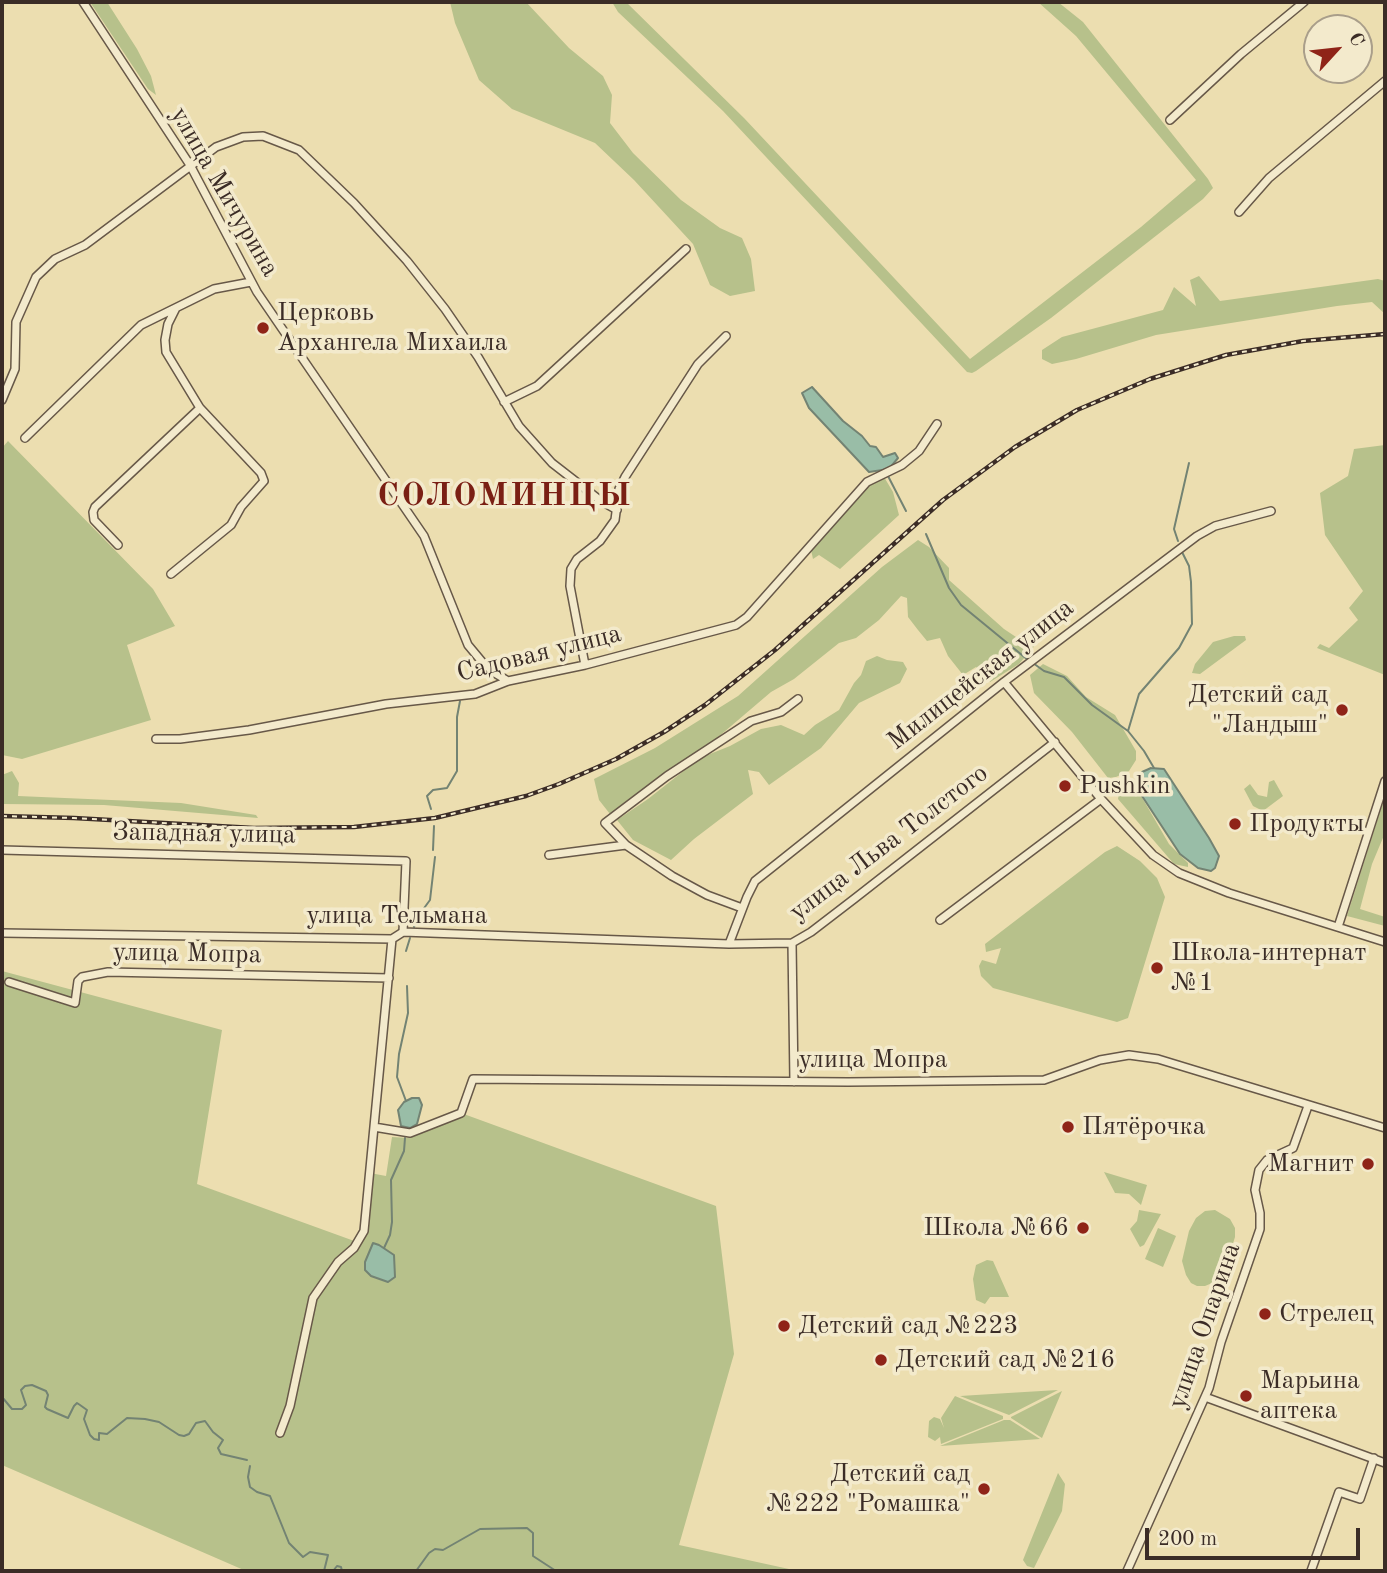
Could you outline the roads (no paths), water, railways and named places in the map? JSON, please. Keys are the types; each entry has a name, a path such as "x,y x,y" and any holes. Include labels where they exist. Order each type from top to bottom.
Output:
{"street":[{"name":"улица Мичурина","path":"83,2 190,165 251,282 424,536 468,645 488,669 508,681"},
{"path":"1170,120 1241,54 1304,2"},
{"path":"1239,212 1269,178 1385,81"},
{"path":"2,400 15,369 16,322 36,277 55,259 85,245 216,146 243,137 262,136 299,150 354,203 407,261 445,309 478,357 519,426 552,463 617,510"},
{"path":"505,402 537,386 686,248"},
{"path":"26,438 141,325 214,289 251,282"},
{"path":"171,574 231,525 241,507 264,481 261,473 200,408 166,352 168,324 176,308"},
{"path":"585,665 570,586 571,569 577,559 600,541 615,520 619,489 625,477 698,364 726,335"},
{"path":"118,545 94,520 94,507 200,408"},
{"name":"Садовая улица","path":"156,739 180,739 248,730 386,704 475,694 508,681 585,665 736,625 747,617 867,482 891,472 910,458 937,424"},
{"name":"Милицейская улица","path":"729,944 755,881 1004,682 1200,534 1215,526 1271,511"},
{"path":"1004,682 1101,799 1153,855 1179,873 1229,893 1385,942"},
{"path":"742,908 707,895 682,881 626,845 605,823 667,776 751,721 781,712 799,699"},
{"name":"улица Льва Толстого","path":"794,1082 792,943 822,924 1055,742"},
{"path":"1338,927 1385,781"},
{"path":"940,920 1101,799"},
{"path":"550,855 626,845"},
{"name":"Западная улица","path":"2,850 406,860 402,932"},
{"name":"улица Тельмана","path":"2,933 393,939 402,932 729,944 792,943"},
{"path":"280,1433 289,1406 313,1298 338,1262 354,1248 364,1231 393,939"},
{"name":"улица Мопра","path":"9,982 75,1003 78,981 82,977 108,972 389,978"},
{"name":"улица Мопра","path":"374,1127 410,1133 461,1113 473,1079 794,1082 1044,1080 1100,1059 1129,1055 1158,1059 1385,1128"},
{"name":"улица Опарина","path":"1127,1571 1205,1397 1260,1228 1255,1190 1257,1175 1266,1160 1293,1148 1308,1106"},
{"path":"1205,1397 1385,1463"},
{"path":"1311,1571 1339,1492 1360,1499 1374,1458"}],"waterway":[{"path":"1178,541 1174,529 1189,463"},
{"path":"888,476 906,511"},
{"path":"926,534 949,588 961,605 1028,660"},
{"path":"1128,731 1139,694 1179,648 1192,624 1189,566 1182,552"},
{"path":"1033,663 1044,671 1064,677 1092,705 1128,731 1154,768"},
{"path":"431,809 427,796 433,790 447,788 457,771 457,717 460,701"},
{"path":"433,850 434,826"},
{"path":"414,927 430,900 435,857"},
{"path":"406,951 410,938"},
{"path":"406,1101 397,1077 408,1013 407,986"},
{"path":"384,1248 392,1222 391,1180 404,1151 405,1138"},
{"path":"2,1397 12,1409 22,1409 26,1405 21,1390 32,1385 46,1391 47,1409 68,1418 77,1403 87,1410 84,1419 90,1435 99,1440 99,1433 107,1434 127,1418 159,1422 184,1436 189,1434 196,1423 205,1421 223,1440 218,1448 221,1454 247,1460"},
{"path":"250,1466 250,1487 270,1496 289,1543 303,1557 310,1552 328,1555 324,1571"},
{"path":"416,1571 435,1549 443,1550 480,1529 527,1528 533,1533 533,1556 556,1571"},
{"path":"333,1571 337,1566 341,1567 342,1571"}],"railway":[{"path":"2,816 254,828 354,827 435,818 526,796 616,759 705,705 775,650 943,500 1015,447 1077,410 1150,379 1226,355 1303,341 1385,334"}],"place":[{"name":"Церковь Архангела Михаила","path":"263,328"},
{"name":"Детский сад \"Ландыш\"","path":"1342,710"},
{"name":"Pushkin","path":"1065,786"},
{"name":"Продукты","path":"1235,824"},
{"name":"Школа-интернат №1","path":"1157,968"},
{"name":"Пятёрочка","path":"1068,1127"},
{"name":"Магнит","path":"1368,1164"},
{"name":"Школа №66","path":"1083,1228"},
{"name":"Стрелец","path":"1265,1314"},
{"name":"Детский сад №223","path":"784,1326"},
{"name":"Детский сад №216","path":"881,1360"},
{"name":"Марьина аптека","path":"1246,1396"},
{"name":"Детский сад №222 \"Ромашка\"","path":"984,1489"}],"district":[{"name":"СОЛОМИНЦЫ","path":"505,496"}]}
